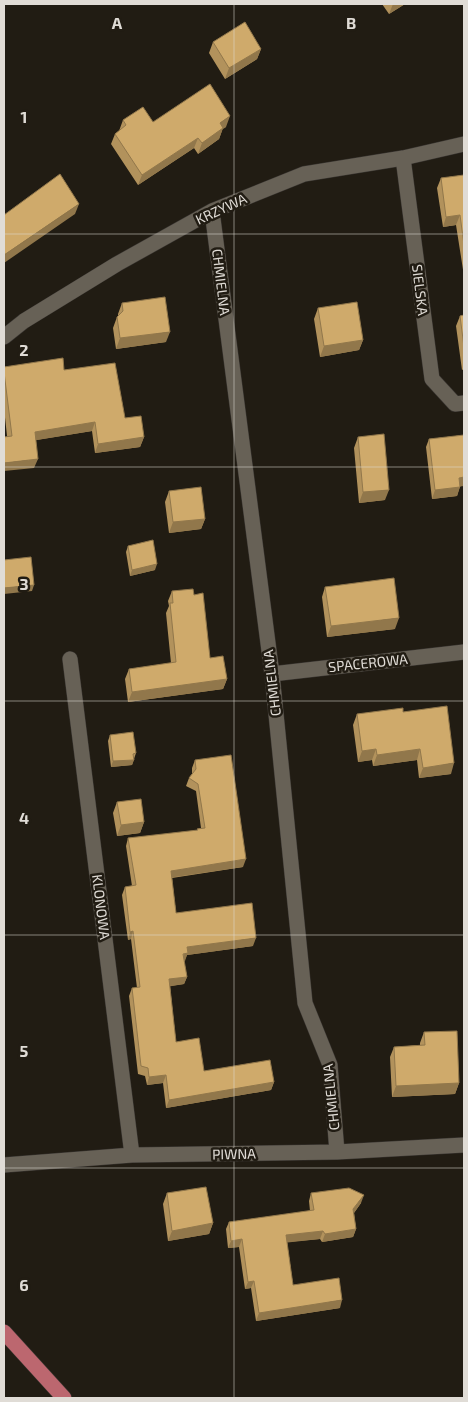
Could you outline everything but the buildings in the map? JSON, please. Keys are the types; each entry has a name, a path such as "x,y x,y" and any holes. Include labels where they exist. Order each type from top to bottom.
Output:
{"main road":[{"path":"4,1332 64,1398"}],"street":[{"name":"KRZYWA","path":"4,337 24,322 117,264 212,212 304,174 403,158 464,144"},
{"name":"SIELSKA","path":"403,158 432,379 455,404 464,403"},
{"name":"CHMIELNA","path":"212,212 272,674 305,1003 330,1065 337,1152"},
{"name":"SPACEROWA","path":"272,674 464,652"},
{"name":"KLONOWA","path":"70,659 132,1155"},
{"name":"PIWNA","path":"4,1165 132,1155 337,1152 464,1145"}]}
